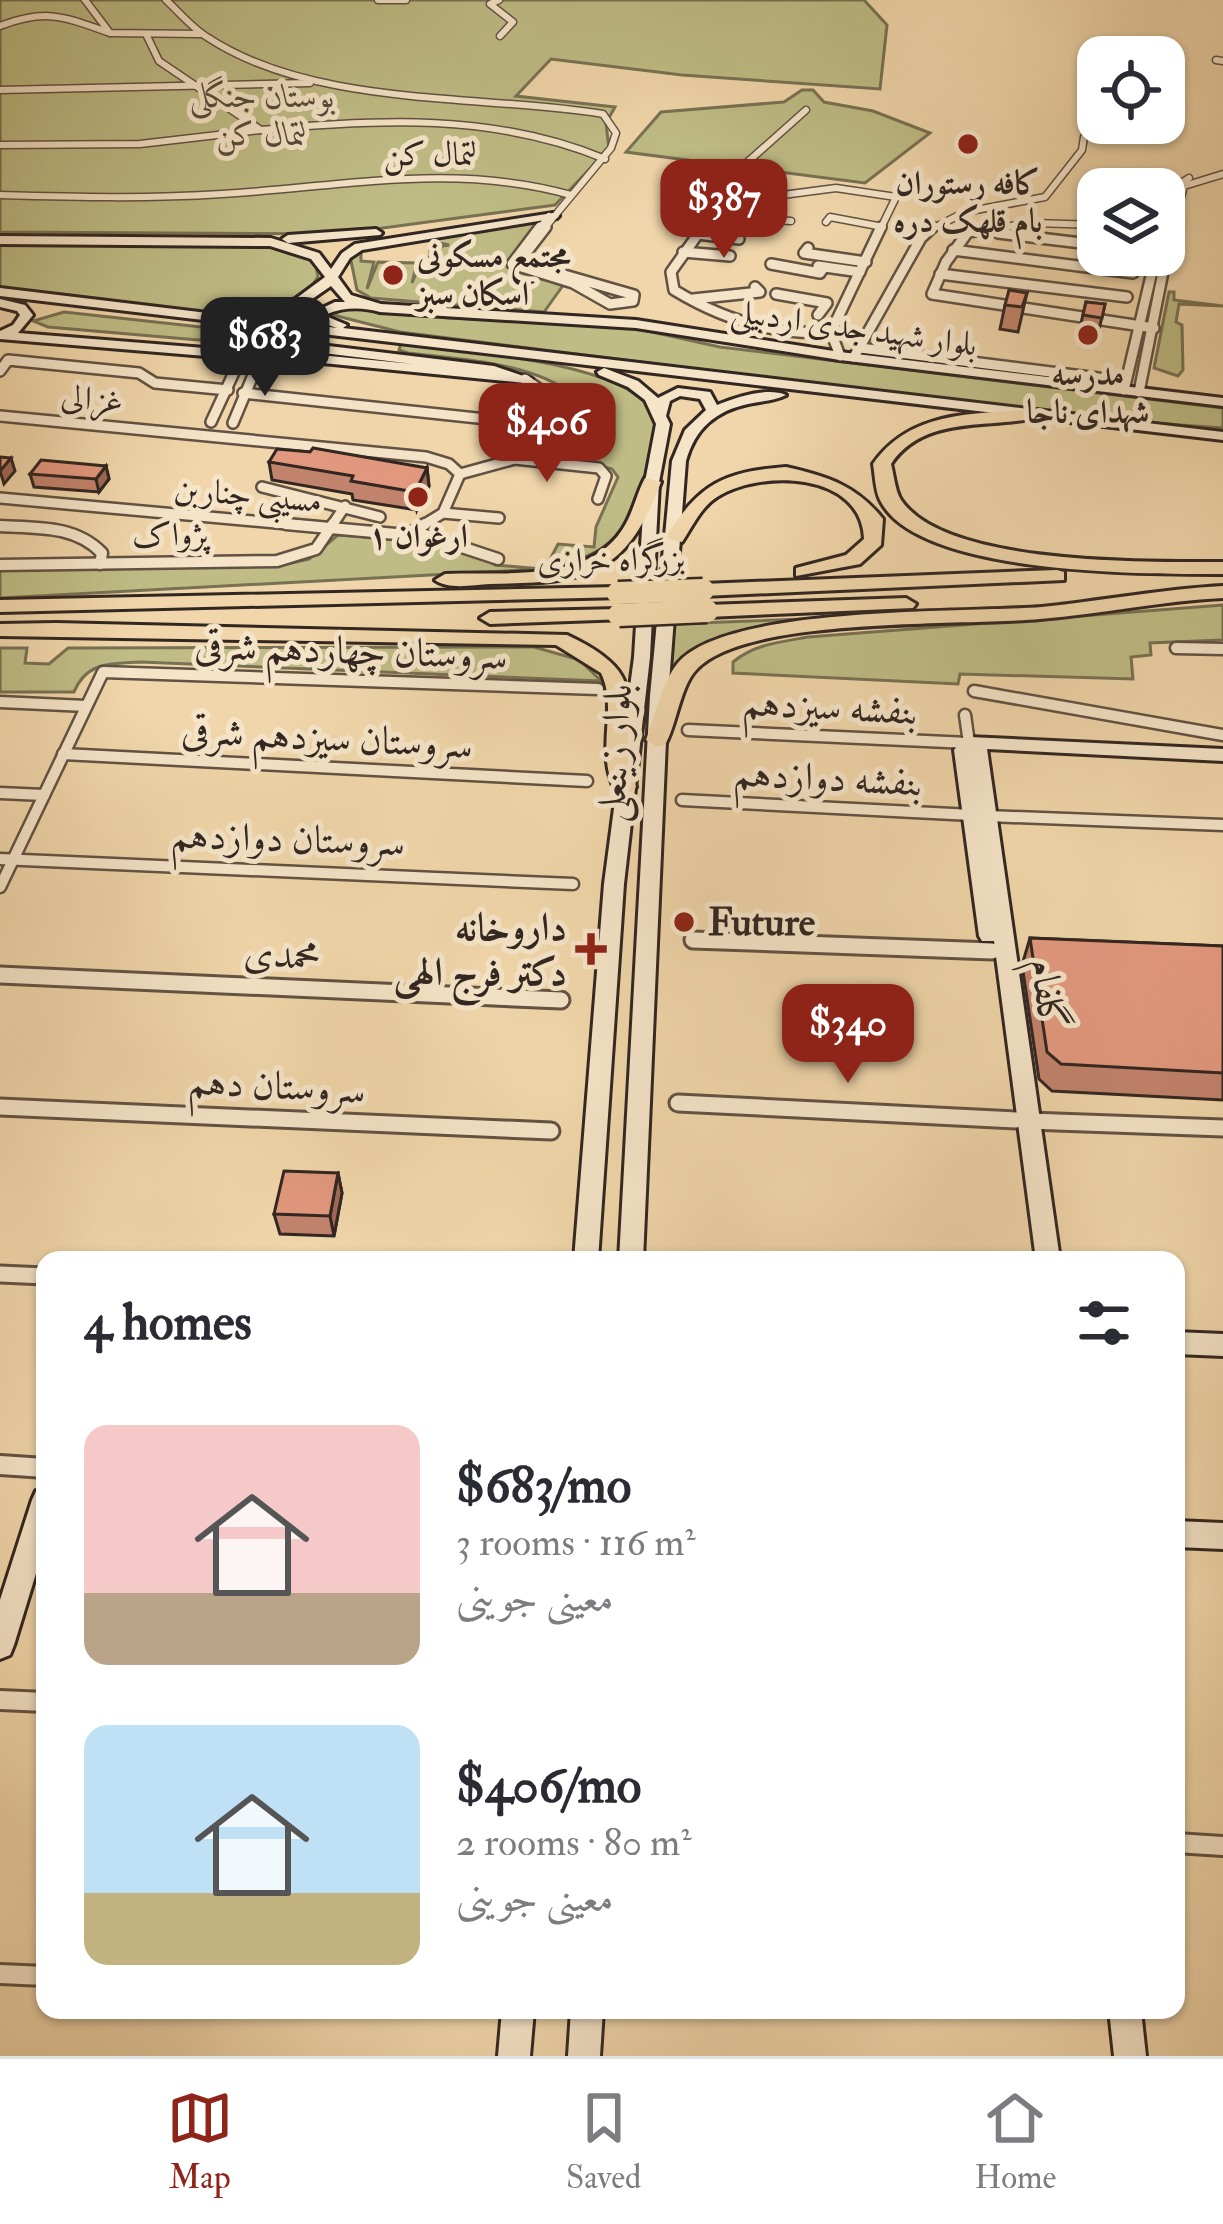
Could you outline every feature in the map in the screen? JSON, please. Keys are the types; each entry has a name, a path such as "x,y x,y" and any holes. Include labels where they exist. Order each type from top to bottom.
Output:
{"highway":[{"path":"1024,415 956,422 911,435 893,447 882,464 887,496 908,518 934,533 1016,557 1104,567 1223,568"},
{"path":"374,586 618,596 704,593 841,564 872,541 875,519 863,501 836,485 802,476 765,476 730,482 705,496 675,538"},
{"path":"42,605 140,595 552,574 586,566 624,542 652,482"},
{"name":"بزرگراه خرازی","path":"0,606 618,596 1223,568"},
{"name":"بزرگراه خرازی","path":"704,593 1223,592"},
{"path":"657,740 669,718 680,675 703,654 733,641 794,629 1042,613 1168,594"},
{"name":"بزرگراه خرازی","path":"0,630 618,596"},
{"path":"40,630 560,639 605,660 620,684 614,765 624,787"}],"main road":[{"path":"252,240 336,238 554,213"},
{"path":"188,314 247,316 275,311 313,295 334,275 344,256 372,243 554,213"},
{"name":"بلوار شهید جدی اردبیلی","path":"0,240 252,240 307,251 334,275 347,298 380,308 610,321 1223,402"},
{"name":"بلوار شهید جدی اردبیلی","path":"0,292 1223,436"},
{"path":"0,335 26,319 74,301"},
{"path":"0,304 21,308 26,319 72,332 525,379"},
{"path":"368,334 330,323 320,312 339,305 380,308"},
{"path":"0,335 256,348"},
{"path":"521,354 613,374 634,384 661,413"},
{"path":"661,413 664,399 678,392 705,395 713,410 783,394 858,396"},
{"name":"بلوار زینعلی","path":"632,1251 657,740 682,444 713,410"},
{"name":"بلوار زینعلی","path":"587,1251 624,787 642,657 652,482 661,413"},
{"path":"970,743 1223,755"},
{"name":"گلفام","path":"970,743 963,749 1008,952 1033,1251"},
{"name":"گلفام","path":"1022,1120 1046,1251"},
{"path":"590,1207 634,1209"},
{"path":"1185,1343 1223,1345"},
{"path":"0,1646 36,1529"},
{"path":"1185,1534 1223,1536"},
{"path":"514,2056 517,2019"},
{"path":"584,2056 586,2019"},
{"path":"1126,2019 1130,2056"}],"street":[{"path":"86,0 110,33"},
{"name":"لتمال کن","path":"166,0 201,34 278,70 357,88"},
{"path":"378,0 406,0"},
{"path":"499,0 490,4 513,22 500,36"},
{"name":"لتمال کن","path":"0,26 28,15 56,14 110,33 201,34"},
{"path":"146,34 159,61 261,130"},
{"name":"لتمال کن","path":"0,90 304,82 603,114 613,122 616,133 614,149 605,159 539,136 413,124 261,130 140,144 0,145"},
{"path":"782,347 811,343 826,333 848,300 896,197 873,190 721,203 715,198 724,183 806,110"},
{"path":"851,353 933,225 950,213 1045,197 1083,144"},
{"path":"554,213 519,262 634,295 632,301 610,304 573,283 512,264 554,213 605,159"},
{"path":"1185,186 1218,173"},
{"name":"لتمال کن","path":"0,195 223,194 379,176 485,177 538,183 571,195"},
{"path":"721,203 671,272 674,290 688,300 803,334 826,333 851,353 1106,379"},
{"path":"838,212 884,224"},
{"path":"711,216 791,221"},
{"path":"826,222 830,217 884,224"},
{"path":"1077,224 1034,223 975,230 962,237 931,290 942,299 1154,328"},
{"path":"975,230 1077,242"},
{"path":"697,234 739,239"},
{"path":"808,248 804,253 866,262"},
{"path":"953,250 1077,266"},
{"path":"683,252 730,256"},
{"path":"771,264 820,273 820,266 860,272"},
{"path":"940,274 1127,297"},
{"path":"1131,391 1151,276"},
{"path":"1131,391 1154,328 1163,276"},
{"path":"688,300 760,292 755,287"},
{"path":"803,334 827,303 776,292 796,290 848,300"},
{"path":"705,306 749,303"},
{"path":"256,348 232,430 207,430 228,390 256,348"},
{"path":"0,371 8,360 139,373 154,383 228,390"},
{"path":"243,393 524,423 547,408 546,394 525,379"},
{"name":"غزالی","path":"0,416 232,430 426,457 449,464 460,474"},
{"path":"515,459 524,423"},
{"path":"416,532 442,513 460,474 515,459 599,468 606,476 598,499"},
{"path":"262,487 380,517"},
{"name":"مسیبی چناربن","path":"0,498 394,536 416,532 438,542 480,548 498,559"},
{"path":"331,530 345,506"},
{"path":"442,513 499,518"},
{"path":"0,526 70,532 92,539 102,553 100,564"},
{"name":"پژواک","path":"0,565 278,560 316,549 331,530"},
{"path":"1175,648 1223,649"},
{"name":"سروستان چهاردهم شرقی","path":"86,706 103,672 598,689"},
{"path":"974,691 1223,735"},
{"path":"0,702 86,706 6,860 0,887"},
{"name":"گلفام","path":"965,715 970,743"},
{"name":"بنفشه سیزدهم","path":"688,730 970,743"},
{"name":"سروستان سیزدهم شرقی","path":"63,754 587,781"},
{"path":"0,793 44,794"},
{"name":"بنفشه دوازدهم","path":"682,800 1223,825"},
{"name":"سروستان دوازدهم","path":"6,860 573,884"},
{"path":"694,940 1008,952"},
{"name":"محمدی","path":"0,975 561,1000"},
{"path":"679,1103 1223,1128"},
{"name":"سروستان دهم","path":"0,1107 550,1131"},
{"path":"0,1274 36,1276"},
{"path":"0,1465 36,1467"},
{"path":"0,1700 36,1702"},
{"path":"1185,1844 1223,1846"},
{"path":"0,1974 36,1976"}],"green space":[{"name":"بوستان جنگلی لتمال کن","path":"0,0 864,0 887,25 880,89 682,75 551,59 516,96 615,107 606,123 609,149 555,205 338,234 0,232"},
{"path":"802,90 813,90 824,102 873,111 930,133 865,183 626,152 661,112 784,102"},
{"path":"539,222 507,264 564,284 544,312 371,298 357,290 350,256 361,250 361,261 374,262 367,289 378,262 417,263 412,283 418,269 429,269 430,248 449,245 425,240"},
{"path":"0,243 260,244 305,256 316,266 318,277 296,297 261,308 218,312 120,306 0,289"},
{"path":"1169,292 1174,292 1174,300 1223,306 1179,304 1176,322 1182,325 1183,370 1178,376 1154,368"},
{"path":"348,307 449,318 620,325 720,347 1223,408 1223,428 1098,419 400,332 333,315"},
{"path":"64,312 302,338 294,346 261,338 198,340 48,327 33,321"},
{"path":"401,343 538,361 611,382 637,396 652,413 654,446 622,529 590,555 546,567 558,544 594,547 596,527 618,477 612,469 593,464 595,431 583,406 562,387 533,374 408,353 399,350"},
{"path":"338,535 415,540 472,550 495,565 542,569 0,598 0,568 282,565 309,559"},
{"path":"1223,605 1223,640 1150,643 1151,655 1131,657 1133,679 960,674 958,684 733,673 733,662 750,651 808,637"},
{"path":"1042,610 806,625 715,644 666,699 672,624"},
{"path":"534,647 580,660 601,681 141,662 93,669 74,692 0,692 0,648 27,648 25,663 49,664 68,648"}],"building":[{"path":"1009,290 1027,293 1022,307 1005,305"},
{"path":"1086,302 1105,304 1102,318 1083,315"},
{"path":"313,448 427,468 415,492 269,462 277,449 310,452"},
{"path":"41,460 106,466 96,479 30,474"},
{"path":"1030,938 1223,946 1223,1073 1061,1064 1047,1052"},
{"path":"284,1171 338,1173 330,1216 274,1214"}],"place":[{"name":"کافه رستوران بام قلهک دره","path":"968,144"},
{"name":"مجتمع مسکونی اسکان سبز","path":"393,275"},
{"name":"مدرسه شهدای ناجا","path":"1088,335"},
{"name":"ارغوان ۱","path":"418,497"},
{"name":"Future","path":"684,922"},
{"name":"داروخانه دکتر فرج الهی","path":"591,949"}]}
